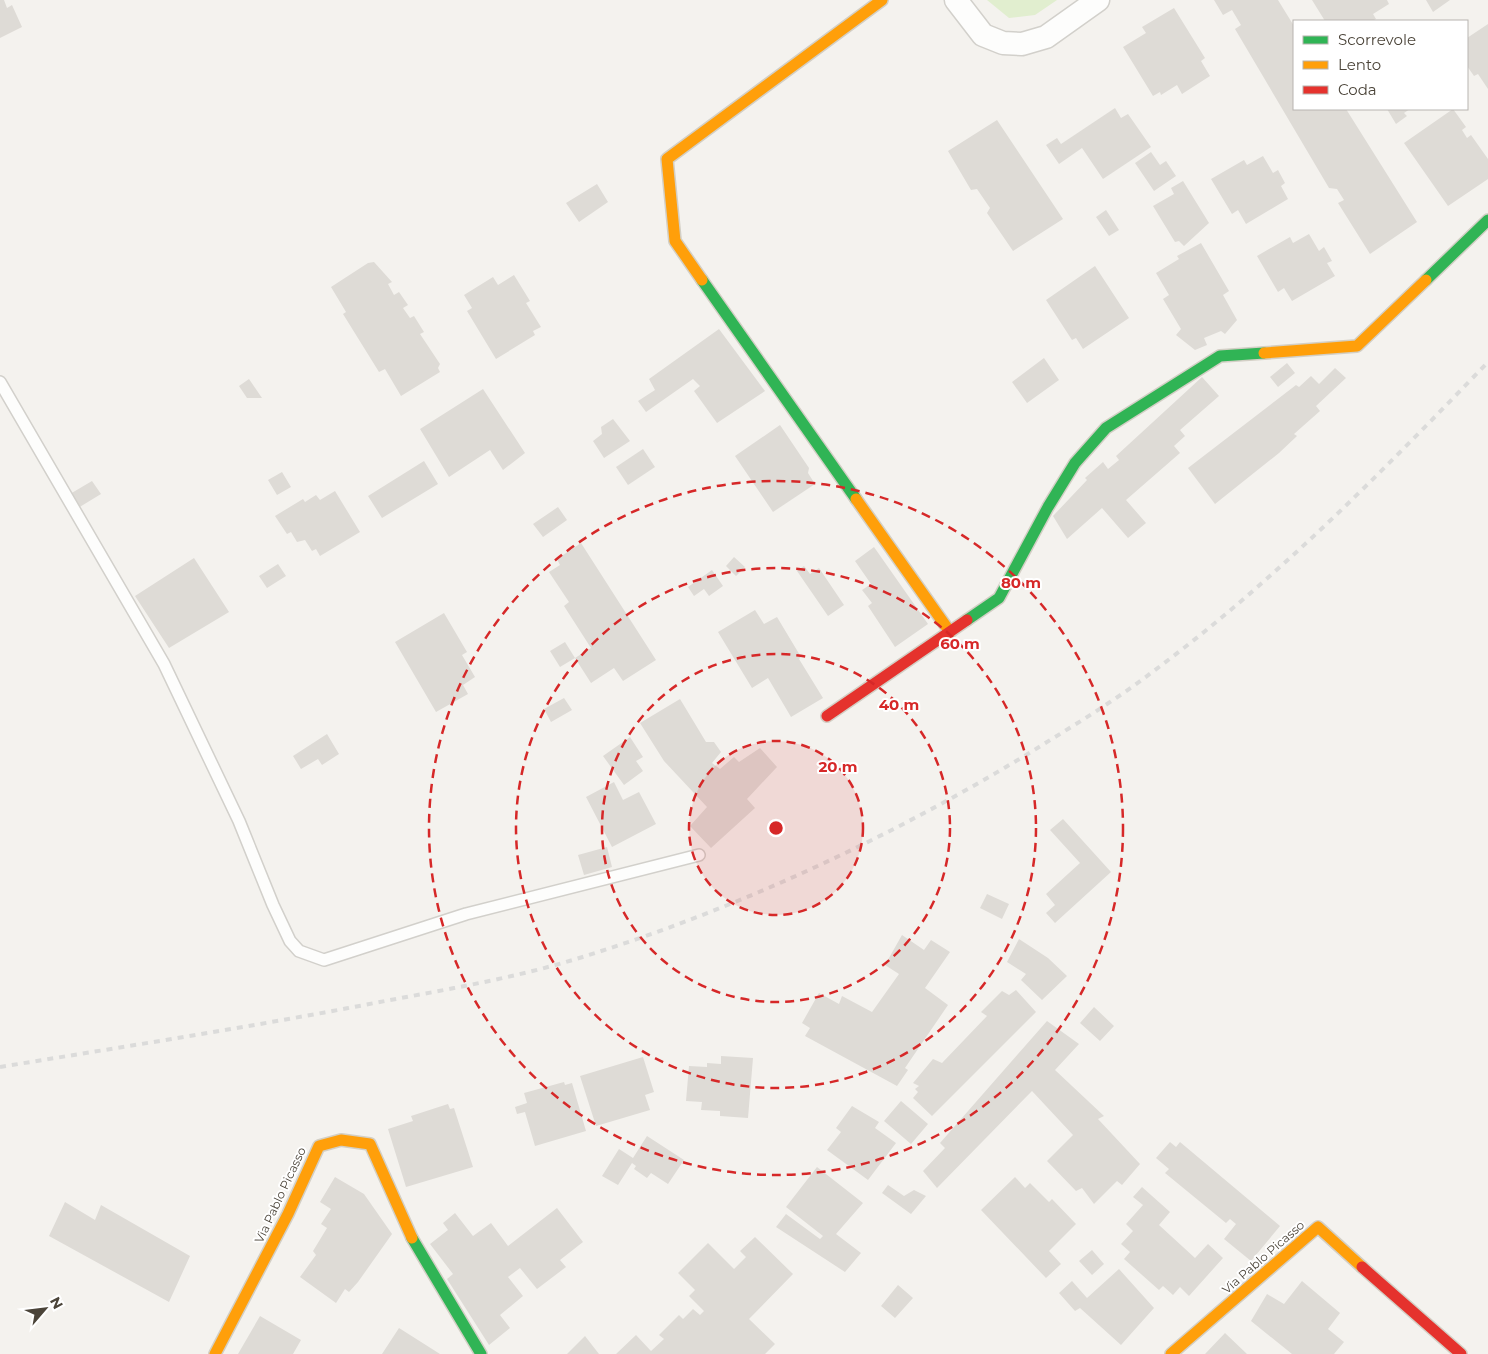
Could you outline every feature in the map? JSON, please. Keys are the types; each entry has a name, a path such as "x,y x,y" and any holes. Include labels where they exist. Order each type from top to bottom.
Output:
{"street":[{"path":"882,0 667,159 674,241 950,632"},
{"path":"956,0 983,35 1003,43 1022,44 1046,37 1098,0"},
{"path":"827,716 999,598 1048,507 1075,464 1106,428 1220,356 1357,346 1488,220"},
{"name":"Via Pablo Picasso","path":"215,1354 288,1214 319,1146 342,1140 370,1144 405,1228 481,1354"},
{"name":"Via Pablo Picasso","path":"1171,1354 1318,1227 1461,1354"}],"lane":[{"path":"0,382 164,664 240,821 277,914 290,941 299,951 324,960 466,914 699,855"}],"green space":[{"path":"987,0 1057,0 1035,15 1009,18"}],"building":[{"path":"0,0 4,0 7,8 12,5 22,27 0,38"},
{"path":"1214,0 1278,0 1293,24 1293,110 1347,110 1417,222 1370,254 1338,203 1344,200 1337,189 1329,188 1235,29 1241,25 1232,10 1223,15"},
{"path":"1312,0 1387,0 1389,4 1373,14 1376,19 1374,20 1324,20"},
{"path":"1426,0 1450,0 1433,12"},
{"path":"1174,8 1205,58 1201,61 1210,76 1182,94 1177,85 1161,95 1160,92 1153,96 1123,47 1146,33 1142,27"},
{"path":"1488,24 1488,89 1478,74 1474,76 1468,67 1468,37"},
{"path":"1115,108 1121,118 1128,114 1151,147 1103,179 1082,148 1059,164 1046,145 1057,138 1061,144"},
{"path":"1388,110 1408,110 1404,113 1407,116 1396,124"},
{"path":"1454,110 1466,127 1462,130 1467,138 1471,135 1488,159 1488,179 1448,206 1404,143"},
{"path":"997,120 1063,219 1013,251 987,213 990,208 977,189 971,190 948,151"},
{"path":"1151,152 1160,165 1166,161 1176,176 1154,191 1135,163"},
{"path":"1263,156 1273,173 1278,170 1285,183 1281,186 1288,199 1246,224 1238,210 1232,214 1211,179 1244,160 1247,165"},
{"path":"1183,181 1209,223 1184,246 1179,241 1175,242 1153,206 1174,194 1171,188"},
{"path":"597,184 608,202 579,222 566,203"},
{"path":"1106,210 1119,230 1109,236 1096,217"},
{"path":"1309,234 1319,251 1324,247 1332,261 1327,263 1335,276 1292,301 1284,288 1278,292 1257,256 1290,237 1293,243"},
{"path":"1201,243 1229,291 1223,295 1237,320 1225,334 1221,331 1204,338 1207,345 1195,350 1176,335 1181,329 1163,299 1169,295 1156,273 1179,259 1177,256"},
{"path":"374,262 392,282 388,284 394,295 399,292 408,305 403,308 410,318 414,316 424,332 420,334 440,364 438,368 440,372 401,396 385,369 379,372 343,314 346,312 331,287 368,263"},
{"path":"1095,266 1129,318 1083,349 1076,338 1072,340 1046,300"},
{"path":"514,275 530,301 526,303 541,327 533,331 535,335 496,359 467,311 472,308 464,295 493,277 498,285"},
{"path":"719,329 765,391 717,423 694,391 700,386 693,379 646,412 638,401 655,390 649,379"},
{"path":"1044,358 1059,380 1027,403 1012,382"},
{"path":"1287,363 1295,373 1278,387 1270,377"},
{"path":"1335,368 1346,378 1316,406 1320,411 1294,434 1297,436 1279,453 1215,504 1188,468 1296,385 1299,387 1311,376 1319,384"},
{"path":"1202,377 1219,396 1180,430 1185,436 1174,446 1180,453 1126,500 1146,523 1128,538 1102,508 1067,539 1053,516 1087,480 1085,478 1103,462 1108,469 1119,460 1116,456"},
{"path":"249,379 262,398 247,398 239,386"},
{"path":"483,389 525,453 503,470 490,450 449,477 420,429"},
{"path":"613,419 630,441 604,458 593,441 602,434 601,427"},
{"path":"780,425 809,468 808,473 815,484 773,512 735,456"},
{"path":"643,449 655,467 628,485 616,467"},
{"path":"424,461 438,484 382,518 368,496"},
{"path":"282,472 291,487 277,495 268,480"},
{"path":"92,481 101,494 78,508 70,494"},
{"path":"335,491 360,532 320,556 316,549 312,551 305,540 297,542 291,532 287,534 275,516 303,499 305,502 316,495 320,500"},
{"path":"558,507 567,520 543,537 533,524"},
{"path":"581,543 656,660 623,681 614,668 591,683 575,658 591,648 564,606 569,602 549,572 560,565 557,559"},
{"path":"874,547 928,624 895,647 868,606 872,603 862,590 871,584 855,561"},
{"path":"734,557 745,567 736,576 726,566"},
{"path":"194,558 229,612 169,648 135,596"},
{"path":"278,564 286,576 267,588 259,576"},
{"path":"804,566 810,574 819,568 844,605 828,616 797,571"},
{"path":"712,570 723,586 709,596 704,589 694,596 688,587"},
{"path":"755,610 764,624 777,617 801,657 799,659 823,698 791,717 768,678 752,688 718,632"},
{"path":"444,613 467,652 462,655 475,677 463,685 468,694 436,712 395,642"},
{"path":"565,642 575,658 560,667 550,651"},
{"path":"564,698 572,710 551,722 544,709"},
{"path":"680,699 706,742 714,742 721,752 712,763 720,769 734,757 739,762 760,748 777,767 747,799 755,808 711,848 690,826 707,807 664,761 640,723"},
{"path":"327,734 339,754 322,765 318,759 301,769 293,756"},
{"path":"630,737 643,757 636,761 643,771 624,785 603,756"},
{"path":"614,782 623,800 639,792 656,824 612,847 586,797"},
{"path":"1063,819 1111,872 1055,923 1046,913 1055,905 1046,894 1080,863 1050,830"},
{"path":"607,847 612,867 584,875 578,855"},
{"path":"987,894 1009,904 1002,919 980,908"},
{"path":"902,935 924,950 931,940 950,952 925,988 948,1005 905,1068 908,1070 897,1086 805,1036 810,1028 802,1023 819,993 839,1004 842,996 872,1012 899,974 885,965"},
{"path":"1019,939 1048,958 1067,976 1042,1000 1021,980 1026,974 1007,962"},
{"path":"1016,990 1036,1012 932,1116 913,1098 918,1092 915,1089 919,1086 913,1083 933,1059 942,1063 987,1016 981,1012 1002,991 1009,995"},
{"path":"1094,1007 1114,1026 1100,1041 1080,1023"},
{"path":"1047,1021 1079,1044 1055,1070 1104,1116 1098,1119 1140,1164 1122,1185 1117,1181 1094,1204 1082,1188 1076,1191 1047,1161 1073,1135 1032,1091 937,1188 923,1171 945,1148 940,1143"},
{"path":"721,1056 753,1058 748,1118 720,1116 720,1111 701,1110 702,1102 686,1101 689,1066 707,1067 707,1063 721,1064"},
{"path":"643,1057 654,1092 645,1095 650,1110 596,1126 580,1076"},
{"path":"564,1082 565,1085 572,1083 586,1131 535,1146 525,1112 517,1114 515,1107 527,1103 524,1093"},
{"path":"901,1101 928,1124 911,1144 884,1121"},
{"path":"448,1104 450,1109 454,1108 473,1167 406,1187 388,1129 413,1121 411,1116"},
{"path":"852,1106 879,1122 875,1128 896,1143 868,1180 827,1150 841,1132 836,1128"},
{"path":"647,1136 684,1160 668,1184 651,1173 647,1178 634,1169 636,1166 632,1163 618,1185 602,1176 619,1149 633,1158"},
{"path":"1170,1142 1176,1147 1180,1142 1280,1226 1251,1261 1224,1239 1236,1224 1230,1219 1226,1223 1165,1173 1169,1169 1156,1158"},
{"path":"817,1167 863,1203 836,1234 861,1253 845,1272 776,1227 786,1214 820,1239 823,1236 786,1207"},
{"path":"335,1177 364,1194 392,1234 358,1282 349,1292 345,1289 336,1303 300,1277 316,1255 313,1251 327,1228 321,1224 331,1209 320,1202"},
{"path":"1015,1177 1025,1188 1030,1183 1049,1202 1052,1199 1076,1224 1049,1251 1061,1264 1046,1278 981,1210"},
{"path":"888,1185 904,1196 914,1190 926,1196 911,1214 882,1193"},
{"path":"1142,1187 1170,1212 1159,1225 1195,1258 1208,1244 1223,1258 1189,1296 1180,1287 1173,1295 1163,1286 1159,1290 1124,1259 1130,1252 1121,1244 1133,1231 1126,1224 1143,1205 1133,1197"},
{"path":"65,1202 95,1220 101,1205 190,1256 169,1302 49,1236"},
{"path":"557,1208 583,1242 560,1260 566,1267 537,1289 520,1268 508,1277 523,1296 500,1315 510,1328 489,1345 447,1279 453,1274 430,1244 448,1230 443,1223 455,1213 473,1236 491,1223 508,1246"},
{"path":"755,1237 793,1274 749,1319 775,1344 765,1354 616,1354 636,1335 651,1351 664,1339 659,1335 679,1315 683,1319 693,1309 700,1315 704,1311 689,1296 695,1290 678,1273 708,1243 734,1269 746,1257 740,1251"},
{"path":"1092,1250 1104,1264 1092,1275 1079,1261"},
{"path":"1119,1269 1154,1308 1121,1345 1080,1308 1075,1311 1059,1293 1072,1281 1087,1298"},
{"path":"1302,1281 1340,1313 1328,1329 1344,1342 1334,1354 1292,1354 1251,1321 1267,1294 1284,1304"},
{"path":"898,1285 913,1298 895,1318 881,1306"},
{"path":"260,1316 301,1340 293,1354 238,1354"},
{"path":"399,1328 440,1354 382,1354"},
{"path":"1225,1333 1247,1354 1205,1354"},
{"path":"585,1336 599,1354 567,1354"}],"railway":[{"path":"0,1067 289,1019 529,972 635,940 752,895 810,870 866,843 977,784 1092,714 1151,673 1284,564 1367,485 1488,362"}],"traffic: fast":[{"path":"1426,280 1488,220"},
{"path":"702,280 856,499"},
{"path":"967,620 999,598 1048,507 1075,463 1106,428 1220,356 1264,353"},
{"path":"412,1238 481,1354"}],"traffic: slow":[{"path":"702,280 675,241 667,159 882,0"},
{"path":"1264,353 1357,346 1426,280"},
{"path":"856,499 950,632"},
{"path":"215,1354 288,1214 319,1146 341,1140 370,1144 412,1238"},
{"path":"1171,1354 1318,1227 1362,1267"}],"traffic: jam":[{"path":"827,716 967,620"},
{"path":"1362,1267 1461,1354"}]}
